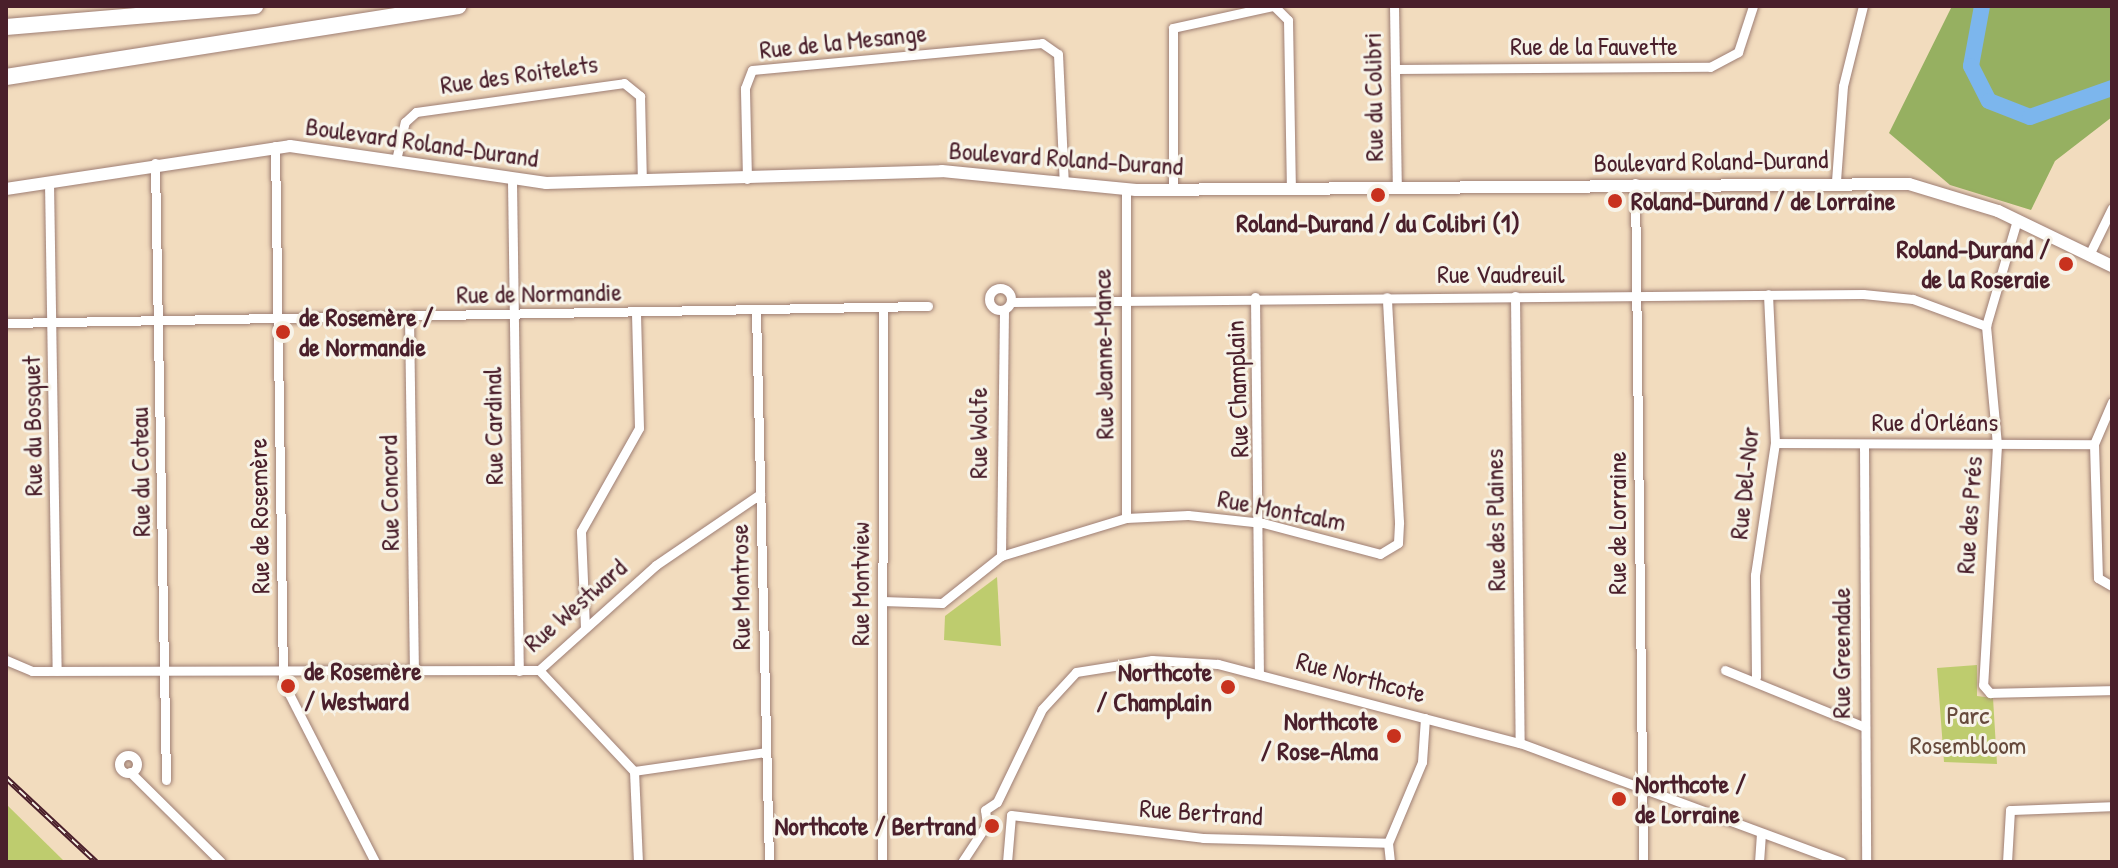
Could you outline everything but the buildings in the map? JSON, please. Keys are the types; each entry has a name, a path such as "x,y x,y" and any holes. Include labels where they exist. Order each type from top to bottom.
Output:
{"highway":[{"path":"6,27 255,6"},
{"path":"6,77 458,6"}],"street":[{"path":"1173,190 1173,28 1274,6 1288,20 1291,188"},
{"name":"Rue du Colibri","path":"1394,6 1397,187"},
{"name":"Rue de la Fauvette","path":"1396,69 1710,67 1738,52 1753,6"},
{"path":"1836,181 1843,86 1863,6"},
{"name":"Rue de la Mesange","path":"747,179 745,88 752,70 1042,43 1058,54 1064,184"},
{"name":"Rue des Roitelets","path":"396,160 405,122 416,112 624,83 640,96 642,181"},
{"name":"Boulevard Roland-Durand","path":"6,189 275,146 396,160 512,181 747,179 942,171 1126,190 1836,181 1909,184 2017,220 2112,266"},
{"name":"Rue de Rosemère","path":"275,146 282,672 292,709 375,862"},
{"name":"Rue du Coteau","path":"155,163 166,780"},
{"name":"Rue Cardinal","path":"512,181 519,671"},
{"name":"Rue du Bosquet","path":"49,182 57,671"},
{"name":"Rue de Lorraine","path":"1635,183 1643,862"},
{"name":"Rue Jeanne-Mance","path":"1126,190 1126,518"},
{"path":"2089,255 2112,208"},
{"name":"Rue des Prés","path":"2017,220 1986,326 1997,445 1983,685 1990,693 2112,690"},
{"name":"Rue Vaudreuil","path":"1007,306 1255,297 1768,294 1913,299 1986,326"},
{"name":"Rue Del-Nor","path":"1756,677 1755,575 1775,443 1768,294"},
{"name":"Rue des Plaines","path":"1515,296 1520,743"},
{"name":"Rue Champlain","path":"1255,297 1263,523 1259,672"},
{"name":"Rue Montcalm","path":"882,601 942,603 1001,556 1126,518 1188,515 1263,523 1380,554 1398,543 1387,297"},
{"name":"Rue de Normandie","path":"6,323 636,314 928,306"},
{"name":"Rue Wolfe","path":"1001,556 1007,306"},
{"name":"Rue Montview","path":"882,862 883,307"},
{"name":"Rue Montrose","path":"756,311 769,862"},
{"path":"585,628 581,531 639,428 636,314"},
{"name":"Rue Concord","path":"409,316 414,670"},
{"path":"2112,402 2094,444 2098,578 2112,586"},
{"name":"Rue d'Orléans","path":"1775,443 2094,444"},
{"name":"Rue Greendale","path":"1864,444 1862,726 1866,862"},
{"name":"Rue Westward","path":"6,660 22,670 57,671 539,670 656,565 760,494"},
{"name":"Rue Northcote","path":"962,862 987,824 985,810 997,802 1042,709 1076,672 1152,660 1259,672 1520,743 1842,862"},
{"path":"539,670 634,771 638,862"},
{"path":"1725,670 1756,677 1862,726"},
{"path":"1390,862 1388,843 1422,762 1425,718"},
{"path":"634,771 766,752"},
{"path":"130,772 221,862"},
{"path":"997,802 1011,815 1004,827 1007,862"},
{"path":"2007,862 2010,810 2112,806"},
{"name":"Rue Bertrand","path":"1011,815 1203,838 1388,843"},
{"path":"987,824 1004,827"},
{"path":"1759,862 1761,834"}],"green space":[{"path":"1952,6 2112,6 2112,117 2055,161 2031,210 1950,185 1889,133"},
{"path":"997,577 1001,646 944,640 945,616"},
{"name":"Parc Rosembloom","path":"1977,665 1977,696 1993,698 1997,764 1944,762 1937,668"},
{"path":"6,804 65,862 6,862"}],"waterway":[{"path":"1982,6 1971,66 1989,101 2030,117 2112,88"}],"railway":[{"path":"6,778 96,862"}],"place":[{"name":"Roland-Durand / du Colibri (1)","path":"1378,195"},
{"name":"Roland-Durand / de Lorraine","path":"1615,201"},
{"name":"Roland-Durand / de la Roseraie","path":"2066,264"},
{"name":"de Rosemère / de Normandie","path":"283,332"},
{"name":"de Rosemère / Westward","path":"288,686"},
{"name":"Northcote / Champlain","path":"1228,687"},
{"name":"Northcote / Rose-Alma","path":"1394,736"},
{"name":"Northcote / de Lorraine","path":"1619,799"},
{"name":"Northcote / Bertrand","path":"992,826"}]}
